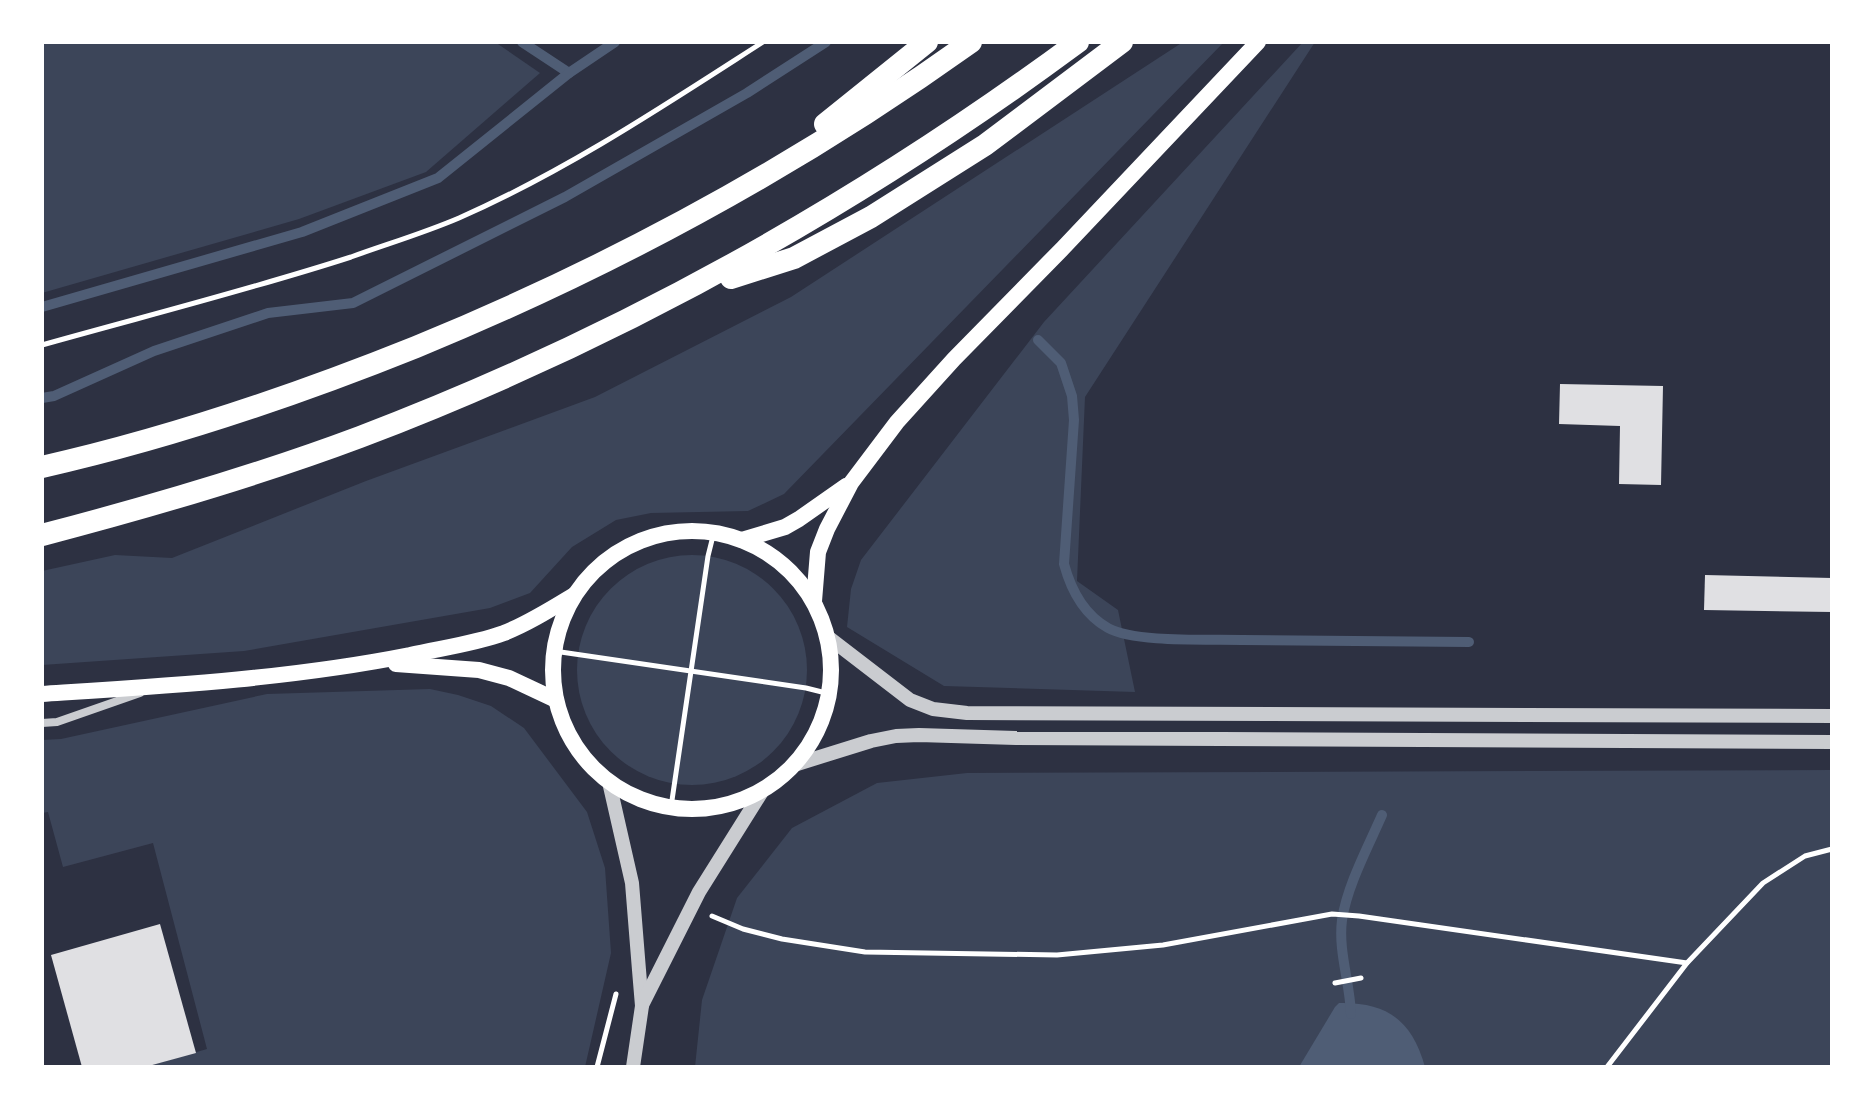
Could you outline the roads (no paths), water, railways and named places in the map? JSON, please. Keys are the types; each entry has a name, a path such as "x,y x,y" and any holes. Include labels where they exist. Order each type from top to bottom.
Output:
{"highway":[{"path":"757,179 927,42"},
{"path":"42,467 126,448 273,401 395,355 576,276 757,179 871,109 971,42"},
{"path":"42,535 187,495 357,438 543,361 683,292 782,238 962,125 1078,42"},
{"path":"683,292 794,258 844,232 985,145 1122,42"}],"main road":[{"path":"814,601 818,552 827,529 851,483 897,422 1258,42"},
{"path":"742,540 785,527 851,483"},
{"path":"685,531 714,532 742,540 786,566 814,601 822,618 832,671 830,694 817,733 794,765 763,790 748,797 718,807 698,809 645,801 609,782 589,764 562,719 553,679 554,651 561,622 575,594 594,570 629,545 664,533 685,531"},
{"path":"42,694 161,686 366,664 493,637 539,617 575,594"},
{"path":"366,664 479,670 509,678 556,700"}],"street":[{"path":"828,637 910,700 933,709 967,713 1832,716"},
{"path":"42,723 57,722 161,686"},
{"path":"794,765 871,741 919,735 1832,742"},
{"path":"609,782 632,883 642,1006 633,1067"},
{"path":"642,1006 692,904 763,790"}],"waterway":[{"path":"522,42 569,73"},
{"path":"42,307 302,232 438,178 569,73 615,42"},
{"path":"42,398 54,396 154,351 268,313 353,303 565,197 747,93 826,42"},
{"path":"1038,340 1061,363 1072,396 1074,420 1064,564 1079,600 1099,622 1120,633 1173,639 1469,642"},
{"path":"1351,1014 1342,920 1353,880 1382,815"}]}
